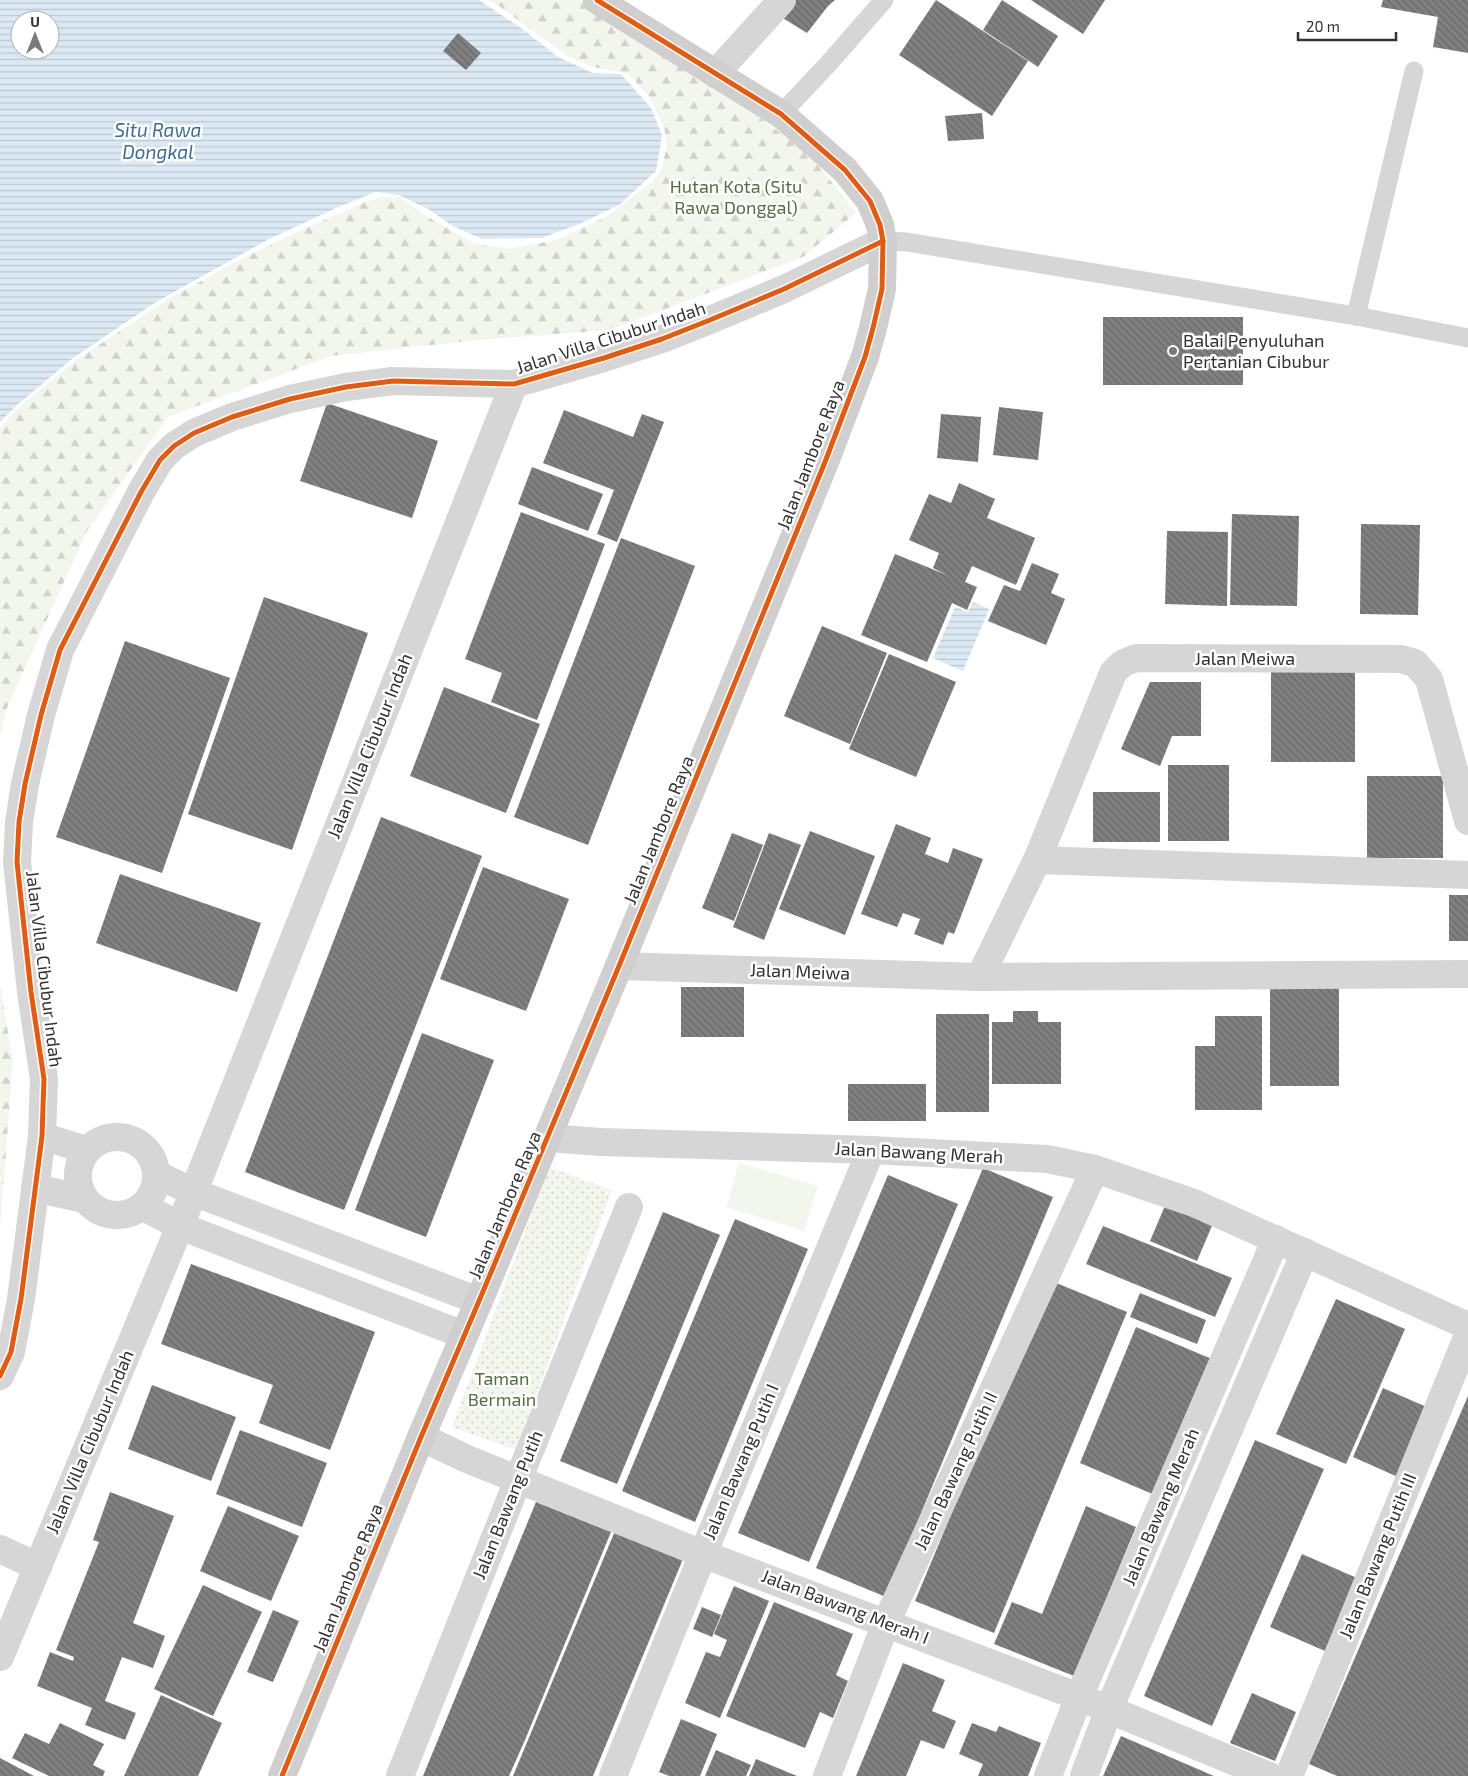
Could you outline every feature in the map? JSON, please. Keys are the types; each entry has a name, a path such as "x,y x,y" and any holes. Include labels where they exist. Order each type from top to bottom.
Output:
{"street":[{"name":"Jalan Jambore Raya","path":"282,1776 421,1436 548,1138 825,462 865,356 882,289 884,241 880,225 870,201 845,170 781,114 597,0"},
{"path":"709,70 782,0"},
{"name":"Jalan Villa Cibubur Indah","path":"0,1376 11,1352 21,1299 42,1136 44,1079 31,992 17,862 19,822 25,784 41,715 60,650 141,492 160,460 174,446 194,433 232,417 290,399 346,387 393,381 514,384 604,358 662,339 710,320 784,289 884,241"},
{"name":"Jalan Villa Cibubur Indah","path":"0,1657 180,1226 514,384"},
{"name":"Jalan Meiwa","path":"980,977 1037,860 1113,673 1119,665 1138,658 1401,659 1415,663 1429,679 1468,821"},
{"path":"1037,860 1468,875"},
{"name":"Jalan Meiwa","path":"619,966 980,977 1468,974"},
{"path":"42,1136 86,1150"},
{"path":"109,1136 123,1136 136,1141 146,1149 154,1161 156,1174 152,1191 142,1206 131,1213 105,1214 94,1208 84,1199 78,1188 77,1175 79,1162 86,1150 96,1141 109,1136"},
{"name":"Jalan Bawang Merah","path":"548,1138 611,1142 871,1150 1046,1159 1096,1169 1194,1203 1468,1326"},
{"name":"Jalan Bawang Putih I","path":"613,1776 871,1150"},
{"name":"Jalan Bawang Putih II","path":"827,1776 886,1623 1096,1169"},
{"path":"156,1174 193,1192 479,1301"},
{"path":"35,1188 84,1199"},
{"path":"142,1206 180,1226 464,1335"},
{"name":"Jalan Bawang Putih","path":"400,1776 518,1480 630,1207"},
{"name":"Jalan Bawang Merah","path":"1048,1776 1079,1697 1276,1239"},
{"name":"Jalan Bawang Merah","path":"1084,1776 1109,1709 1305,1252"},
{"name":"Jalan Bawang Putih III","path":"1289,1776 1468,1335"},
{"path":"1233,1340 1262,1353"},
{"name":"Jalan Bawang Merah I","path":"421,1436 467,1459 518,1480 703,1554 1079,1697 1269,1776"},
{"path":"0,1549 38,1567"}],"lane":[{"path":"781,114 884,0"},
{"path":"1356,316 1414,72"},
{"path":"884,241 907,242 1356,316 1468,338"}],"green space":[{"name":"Hutan Kota (Situ Rawa Donggal)","path":"488,0 593,0 630,20 810,155 856,213 803,257 610,330 477,340 331,356 168,417 87,531 6,710 0,738 0,428 16,410 75,361 165,301 239,260 368,201 382,197 399,197 426,216 475,244 508,249 557,240 606,217 652,182 662,169 667,144 664,128 650,98 629,74 593,67 567,56"},
{"path":"0,985 13,1061 0,1228"},
{"path":"739,1163 818,1186 804,1231 726,1207"},
{"name":"Taman Bermain","path":"549,1167 612,1190 516,1450 452,1427"}],"water":[{"name":"Situ Rawa Dongkal","path":"0,0 479,0 521,28 558,57 593,73 621,74 651,108 662,135 656,171 619,205 579,224 541,238 482,239 451,225 430,210 399,195 376,192 338,207 267,240 156,302 73,358 17,405 0,422"},
{"path":"973,602 989,609 963,671 933,658 955,607 968,612"}],"building":[{"path":"794,0 835,0 807,33 781,17"},
{"path":"936,0 1028,61 992,116 899,55"},
{"path":"1002,0 1058,36 1038,67 983,30"},
{"path":"1031,0 1105,0 1083,34"},
{"path":"1383,0 1468,0 1468,53 1433,47 1438,17 1381,7"},
{"path":"458,33 481,53 466,70 443,51"},
{"path":"982,113 984,139 948,141 945,116"},
{"name":"Balai Penyuluhan Pertanian Cibubur","path":"1103,317 1243,317 1243,385 1103,385"},
{"path":"327,403 438,441 412,518 300,481"},
{"path":"999,407 1043,412 1038,460 993,455"},
{"path":"564,410 633,437 642,414 664,422 617,542 597,534 614,490 543,463"},
{"path":"941,414 981,417 978,462 937,458"},
{"path":"532,467 603,494 588,531 518,504"},
{"path":"959,483 995,499 987,518 1035,538 1016,585 972,566 965,582 977,587 967,610 952,603 927,662 861,635 895,554 947,575 933,568 939,553 909,540 929,494 951,503"},
{"path":"521,512 605,544 537,720 491,702 502,673 465,659"},
{"path":"1232,514 1299,516 1297,606 1230,605"},
{"path":"1361,524 1420,525 1418,615 1360,614"},
{"path":"1167,531 1228,532 1227,606 1165,604"},
{"path":"621,538 695,566 588,845 514,817"},
{"path":"1032,563 1059,574 1051,593 1065,599 1046,645 988,621 1004,585 1020,591"},
{"path":"264,597 368,633 292,850 188,814"},
{"path":"822,626 887,653 850,744 784,716"},
{"path":"125,641 230,678 162,873 56,837"},
{"path":"889,654 956,682 916,777 849,749"},
{"path":"1271,659 1355,659 1355,762 1271,762"},
{"path":"1150,682 1201,682 1201,736 1172,736 1160,766 1121,749"},
{"path":"444,687 540,724 506,813 410,776"},
{"path":"1168,765 1229,765 1229,841 1168,841"},
{"path":"1367,776 1443,776 1443,858 1367,858"},
{"path":"1093,792 1160,792 1160,842 1093,842"},
{"path":"381,817 482,856 344,1210 245,1172"},
{"path":"896,824 931,838 925,854 948,863 953,848 983,859 954,934 948,932 943,945 914,934 920,919 903,913 897,927 861,914"},
{"path":"810,831 875,856 845,935 779,909"},
{"path":"732,833 763,845 734,921 702,908"},
{"path":"769,833 801,845 764,940 733,927"},
{"path":"483,867 569,899 526,1011 440,979"},
{"path":"120,874 261,923 237,992 96,943"},
{"path":"1449,895 1468,895 1468,941 1449,941"},
{"path":"681,987 744,987 744,1037 681,1037"},
{"path":"1270,988 1339,988 1339,1086 1270,1086"},
{"path":"1013,1011 1038,1011 1038,1022 1061,1022 1061,1084 992,1084 992,1022 1013,1022"},
{"path":"936,1014 989,1014 989,1112 936,1112"},
{"path":"1215,1016 1262,1016 1262,1110 1195,1110 1195,1046 1215,1046"},
{"path":"422,1033 494,1060 426,1237 355,1210"},
{"path":"848,1084 926,1084 926,1121 848,1121"},
{"path":"983,1168 1053,1197 886,1597 816,1568"},
{"path":"888,1175 958,1204 809,1562 738,1533"},
{"path":"1167,1201 1214,1221 1197,1261 1150,1241"},
{"path":"663,1212 720,1235 617,1484 560,1461"},
{"path":"735,1219 808,1249 695,1522 622,1491"},
{"path":"1103,1226 1232,1278 1215,1317 1086,1264"},
{"path":"191,1264 375,1332 330,1450 259,1423 273,1385 161,1344"},
{"path":"1049,1280 1127,1312 994,1633 915,1601"},
{"path":"1140,1293 1206,1320 1197,1344 1130,1317"},
{"path":"1336,1299 1405,1329 1346,1464 1276,1434"},
{"path":"1136,1327 1214,1360 1157,1496 1080,1463"},
{"path":"152,1385 236,1417 211,1481 128,1449"},
{"path":"1383,1388 1429,1408 1398,1477 1353,1457"},
{"path":"1468,1396 1468,1776 1337,1776 1309,1764"},
{"path":"240,1430 327,1463 302,1527 216,1494"},
{"path":"1255,1440 1324,1469 1212,1726 1144,1696"},
{"path":"110,1492 174,1516 133,1623 165,1636 153,1668 122,1657 105,1701 136,1713 125,1740 85,1725 92,1708 37,1686 50,1652 73,1661 74,1657 56,1650 99,1542 93,1540"},
{"path":"536,1502 611,1532 509,1776 423,1776"},
{"path":"228,1506 299,1536 271,1601 200,1571"},
{"path":"1086,1506 1136,1527 1074,1676 994,1644 1012,1602 1042,1614"},
{"path":"615,1531 683,1559 593,1776 513,1776"},
{"path":"1302,1554 1357,1578 1325,1651 1270,1627"},
{"path":"203,1585 262,1612 213,1716 154,1689"},
{"path":"734,1586 769,1601 720,1718 685,1703 706,1652 720,1657 727,1640 714,1634"},
{"path":"774,1602 853,1634 836,1675 848,1681 833,1718 820,1712 805,1748 726,1716"},
{"path":"702,1607 721,1615 712,1637 693,1629"},
{"path":"273,1610 299,1621 273,1682 247,1672"},
{"path":"903,1663 945,1680 932,1711 956,1721 944,1749 921,1740 906,1776 856,1776"},
{"path":"1252,1693 1296,1712 1275,1761 1230,1743"},
{"path":"161,1695 222,1723 198,1776 124,1776"},
{"path":"681,1719 717,1734 700,1776 669,1776 659,1772"},
{"path":"60,1723 104,1744 93,1765 105,1771 103,1776 49,1776 12,1758 25,1733 49,1744"},
{"path":"972,1723 996,1732 999,1726 1041,1743 1028,1776 978,1776 983,1764 959,1754"},
{"path":"1121,1736 1214,1776 1103,1776"},
{"path":"716,1750 751,1765 746,1776 705,1776"},
{"path":"0,1758 34,1776 0,1776"},
{"path":"756,1759 797,1776 749,1776"}],"cycle path":[{"path":"282,1776 421,1437 619,966 825,462 865,357 882,289 883,241 880,225 870,201 845,170 781,114 597,0"},
{"path":"0,1376 11,1352 21,1299 42,1136 44,1079 31,992 17,862 19,822 25,784 41,715 60,650 141,492 160,460 174,446 194,433 232,417 290,399 346,387 393,381 514,384 604,358 662,339 784,289 883,241"}],"place":[{"name":"Balai Penyuluhan Pertanian Cibubur","path":"1173,351"}]}
